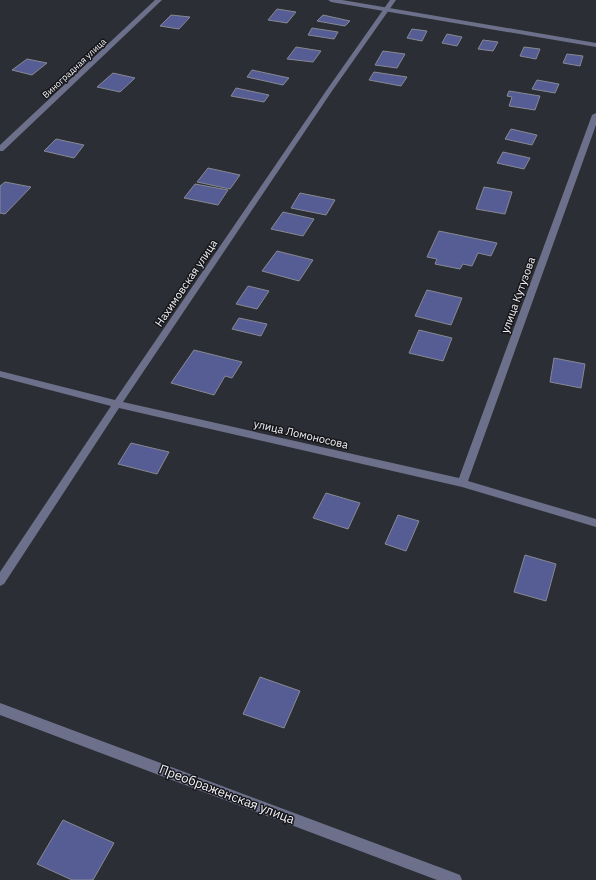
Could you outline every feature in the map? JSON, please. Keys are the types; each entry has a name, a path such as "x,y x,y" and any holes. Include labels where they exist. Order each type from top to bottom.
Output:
{"street":[{"name":"Виноградная улица","path":"0,148 159,0"},
{"path":"331,0 596,45"},
{"name":"Нахимовская улица","path":"0,581 117,404 393,0"},
{"name":"улица Кутузова","path":"462,483 596,115"},
{"name":"улица Ломоносова","path":"0,374 117,404 462,483 596,523"},
{"name":"Преображенская улица","path":"0,709 454,880"}],"building":[{"path":"277,9 296,12 287,23 268,20"},
{"path":"171,15 190,17 179,29 160,26"},
{"path":"323,15 350,21 345,26 317,21"},
{"path":"312,28 338,32 334,39 308,35"},
{"path":"412,29 427,31 422,41 407,38"},
{"path":"447,34 462,37 457,46 442,43"},
{"path":"483,40 498,42 493,51 478,49"},
{"path":"296,47 321,51 313,62 287,59"},
{"path":"524,47 540,49 536,59 520,56"},
{"path":"383,51 405,54 397,68 375,65"},
{"path":"567,54 583,56 580,66 563,63"},
{"path":"27,59 47,63 32,75 12,70"},
{"path":"252,70 289,78 283,85 247,77"},
{"path":"374,72 407,77 401,86 369,80"},
{"path":"113,73 135,78 120,92 97,87"},
{"path":"537,80 559,84 555,93 532,89"},
{"path":"236,88 269,95 264,102 231,96"},
{"path":"509,91 540,96 535,110 509,106 512,97 507,96"},
{"path":"511,129 537,135 532,145 505,139"},
{"path":"56,139 84,145 74,158 44,151"},
{"path":"503,152 530,158 524,169 497,163"},
{"path":"208,168 240,175 230,189 197,182"},
{"path":"5,182 31,187 5,214 0,213 0,186"},
{"path":"195,184 228,190 218,205 184,198"},
{"path":"484,187 512,192 505,214 476,209"},
{"path":"300,193 335,200 326,215 291,208"},
{"path":"283,212 314,219 303,236 271,229"},
{"path":"439,231 497,243 491,256 478,253 472,266 463,264 460,269 435,264 437,259 427,257"},
{"path":"277,251 313,260 299,281 262,271"},
{"path":"248,286 269,291 257,309 236,304"},
{"path":"427,290 462,298 451,325 415,316"},
{"path":"239,318 267,324 261,336 232,329"},
{"path":"419,330 452,338 443,361 409,353"},
{"path":"194,350 242,362 232,378 225,376 214,395 171,383"},
{"path":"554,358 585,364 581,388 550,382"},
{"path":"131,443 169,452 157,474 118,464"},
{"path":"326,493 360,503 348,529 313,518"},
{"path":"398,515 419,521 406,551 385,544"},
{"path":"525,555 556,564 546,601 514,592"},
{"path":"260,677 300,691 284,728 243,714"},
{"path":"63,820 114,843 93,880 72,880 37,864"}]}
